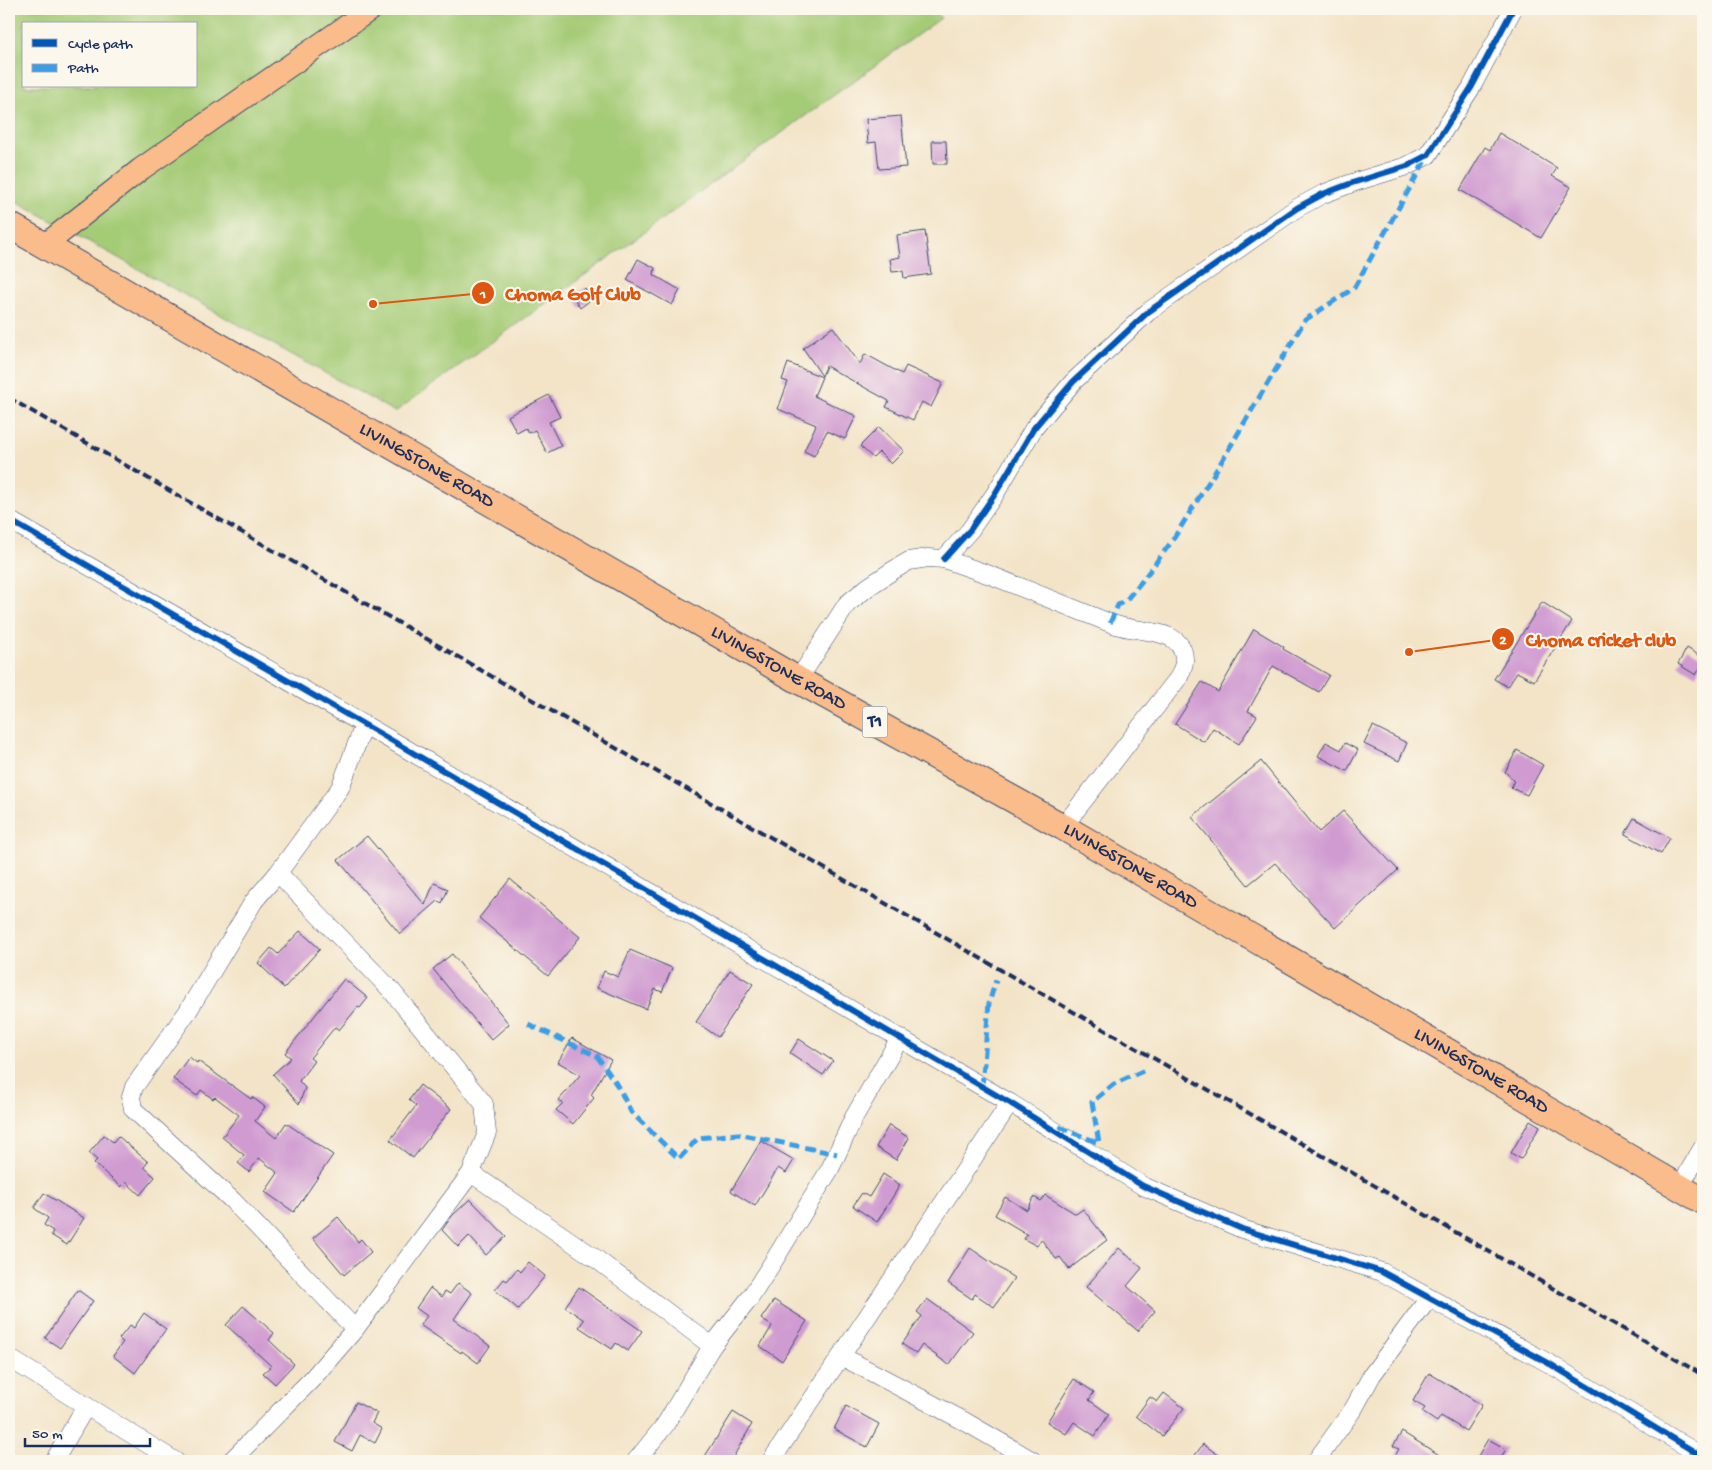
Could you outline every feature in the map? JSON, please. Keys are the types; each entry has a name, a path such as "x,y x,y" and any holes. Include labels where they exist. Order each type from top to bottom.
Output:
{"highway":[{"name":"LIVINGSTONE ROAD","path":"9,225 798,680 1063,827 1703,1201"}],"main road":[{"path":"45,246 141,169 371,9"}],"street":[{"path":"944,559 970,530 995,494 1034,428 1073,382 1148,312 1297,208 1323,194 1407,166 1428,155 1471,88 1514,9"},
{"path":"9,520 900,1038 1010,1103 1143,1186 1242,1229 1382,1272 1550,1364 1703,1456"},
{"path":"798,680 847,604 868,587 909,561 928,558 944,559 990,575 1110,623 1126,628 1164,634 1175,640 1183,650 1185,660 1179,677 1063,827"},
{"path":"355,1330 233,1201 133,1109 131,1097 134,1087 198,995 254,901 278,873 340,788 364,725"},
{"path":"232,1461 312,1379 355,1330 471,1172 487,1132 484,1104 391,990 278,873"},
{"path":"636,1461 665,1425 712,1346 750,1298 830,1169 854,1118 900,1038"},
{"path":"771,1461 1010,1103"},
{"path":"1679,1188 1703,1147"},
{"path":"471,1172 595,1258 712,1346"},
{"path":"1316,1461 1354,1408 1372,1375 1429,1298"},
{"path":"841,1356 964,1421 1033,1461"},
{"path":"9,1358 175,1461"},
{"path":"54,1461 86,1406"}],"green space":[{"path":"9,9 934,9 941,18 395,412 9,197"}],"building":[{"path":"901,116 906,167 879,169 876,142 868,143 866,119"},
{"path":"1499,133 1557,168 1552,176 1571,187 1541,238 1460,190 1485,147 1490,150"},
{"path":"932,141 946,141 947,164 933,164"},
{"path":"925,231 931,274 904,278 903,271 892,272 890,259 900,257 897,235"},
{"path":"638,259 655,268 654,275 680,290 672,305 627,280"},
{"path":"585,288 591,297 580,308 573,296"},
{"path":"833,327 860,364 865,354 902,374 906,366 943,383 931,407 922,402 913,420 886,407 889,401 826,366 822,376 803,348"},
{"path":"788,363 822,377 814,396 856,416 845,439 827,431 814,456 804,451 816,425 778,409 788,382 782,380"},
{"path":"549,395 560,417 549,422 561,446 547,453 535,430 529,433 526,428 517,433 508,416"},
{"path":"879,427 904,451 891,464 879,452 873,458 860,446"},
{"path":"1542,602 1572,621 1534,681 1517,672 1508,687 1494,679"},
{"path":"1254,629 1284,647 1283,649 1329,675 1319,692 1273,666 1248,711 1257,716 1239,744 1213,728 1204,742 1175,724 1202,682 1218,692"},
{"path":"1687,648 1703,658 1703,663 1696,675 1678,664"},
{"path":"1373,726 1407,743 1399,761 1364,744"},
{"path":"1326,742 1341,750 1345,743 1358,750 1347,771 1318,756"},
{"path":"1517,750 1543,765 1527,795 1511,788 1514,780 1505,772"},
{"path":"1261,761 1319,832 1343,811 1398,870 1335,928 1275,863 1248,885 1192,817"},
{"path":"1634,818 1670,838 1661,854 1625,834"},
{"path":"367,836 425,905 434,883 448,889 442,903 438,901 400,934 338,860"},
{"path":"510,879 580,937 548,976 479,918"},
{"path":"300,931 320,949 284,988 258,963 271,948 278,954"},
{"path":"630,950 672,968 662,992 655,989 646,1009 597,988 604,971 618,977"},
{"path":"452,954 509,1024 491,1040 433,969"},
{"path":"730,970 753,984 718,1037 696,1022"},
{"path":"344,979 368,998 339,1030 335,1027 310,1058 314,1061 299,1081 305,1088 299,1104 273,1074 291,1058 285,1053"},
{"path":"572,1038 611,1060 591,1095 594,1098 573,1124 556,1110 563,1103 559,1100 580,1075 558,1062"},
{"path":"799,1039 833,1061 823,1075 790,1053"},
{"path":"189,1057 197,1063 198,1061 265,1107 255,1121 276,1138 286,1123 333,1155 294,1212 265,1192 278,1173 259,1158 249,1172 238,1163 244,1155 222,1137 239,1115 215,1097 213,1099 201,1090 197,1096 173,1079"},
{"path":"420,1085 451,1109 413,1158 390,1140 416,1106 409,1100"},
{"path":"1530,1120 1540,1126 1521,1159 1511,1153"},
{"path":"889,1125 909,1138 896,1160 876,1147"},
{"path":"104,1135 113,1142 118,1136 148,1162 144,1167 155,1177 140,1195 126,1182 121,1187 94,1163 97,1160 89,1153"},
{"path":"761,1141 794,1160 786,1173 778,1168 755,1206 731,1191"},
{"path":"883,1174 900,1185 877,1222 853,1206 862,1193 869,1197"},
{"path":"44,1193 84,1218 67,1245 51,1235 53,1231 44,1225 48,1218 34,1208"},
{"path":"1045,1195 1076,1214 1083,1209 1107,1240 1069,1269 1060,1257 1056,1259 1041,1239 1037,1246 1024,1239 1027,1234 995,1215 1005,1197 1027,1210 1034,1197 1041,1201"},
{"path":"470,1199 506,1236 486,1255 469,1236 458,1247 442,1230 452,1216"},
{"path":"338,1217 358,1242 361,1239 371,1252 344,1275 313,1238"},
{"path":"970,1248 1014,1278 994,1307 975,1294 972,1299 948,1283"},
{"path":"1119,1248 1142,1268 1127,1286 1155,1311 1138,1331 1086,1287"},
{"path":"528,1262 545,1276 518,1309 495,1290 504,1279 507,1281 517,1269 520,1272"},
{"path":"458,1283 472,1293 454,1319 490,1346 478,1363 420,1325 427,1316 416,1308 430,1288 442,1297 445,1291 450,1294"},
{"path":"579,1287 642,1331 628,1351 616,1343 612,1349 579,1327 584,1320 565,1307"},
{"path":"78,1290 93,1301 60,1348 45,1338"},
{"path":"927,1299 973,1332 949,1365 922,1345 916,1354 902,1344 922,1316 917,1312"},
{"path":"774,1300 807,1321 782,1361 760,1346 772,1326 761,1319"},
{"path":"243,1306 274,1333 269,1340 294,1364 275,1384 263,1373 271,1366 226,1325"},
{"path":"144,1313 166,1329 135,1373 113,1356 123,1342 119,1339 130,1325 134,1328"},
{"path":"1429,1373 1482,1405 1466,1431 1441,1416 1437,1422 1422,1412 1425,1408 1413,1401"},
{"path":"1074,1379 1094,1392 1089,1400 1109,1414 1095,1436 1074,1422 1066,1434 1047,1422"},
{"path":"1164,1393 1184,1408 1162,1436 1136,1416 1150,1397 1157,1402"},
{"path":"356,1402 377,1413 372,1423 382,1429 375,1443 360,1435 352,1451 335,1442"},
{"path":"846,1406 879,1424 867,1447 834,1429"},
{"path":"733,1412 752,1424 731,1461 702,1461"},
{"path":"1402,1432 1449,1461 1392,1461 1399,1449 1393,1446"},
{"path":"1488,1439 1506,1449 1499,1461 1475,1461"},
{"path":"1203,1444 1227,1461 1191,1461"}],"railway":[{"path":"9,398 1703,1375"}],"marked path":[{"path":"1110,623 1118,605 1127,599 1172,541 1305,320 1354,288 1427,157"},
{"path":"982,1087 989,1003 996,980"},
{"path":"528,1024 597,1056 619,1088 631,1112 679,1159 698,1138 738,1134 837,1154"},
{"path":"1059,1127 1099,1143 1092,1102 1114,1084 1145,1070"}],"cycle path":[{"path":"944,559 970,530 995,494 1034,428 1073,382 1148,312 1297,208 1323,194 1407,166 1428,155 1471,88 1513,9"},
{"path":"9,520 403,747 1010,1103 1143,1186 1242,1229 1382,1272 1550,1364 1703,1457"}],"place":[{"name":"Choma Golf Club","path":"373,304"},
{"name":"Choma cricket club","path":"1409,652"}]}
